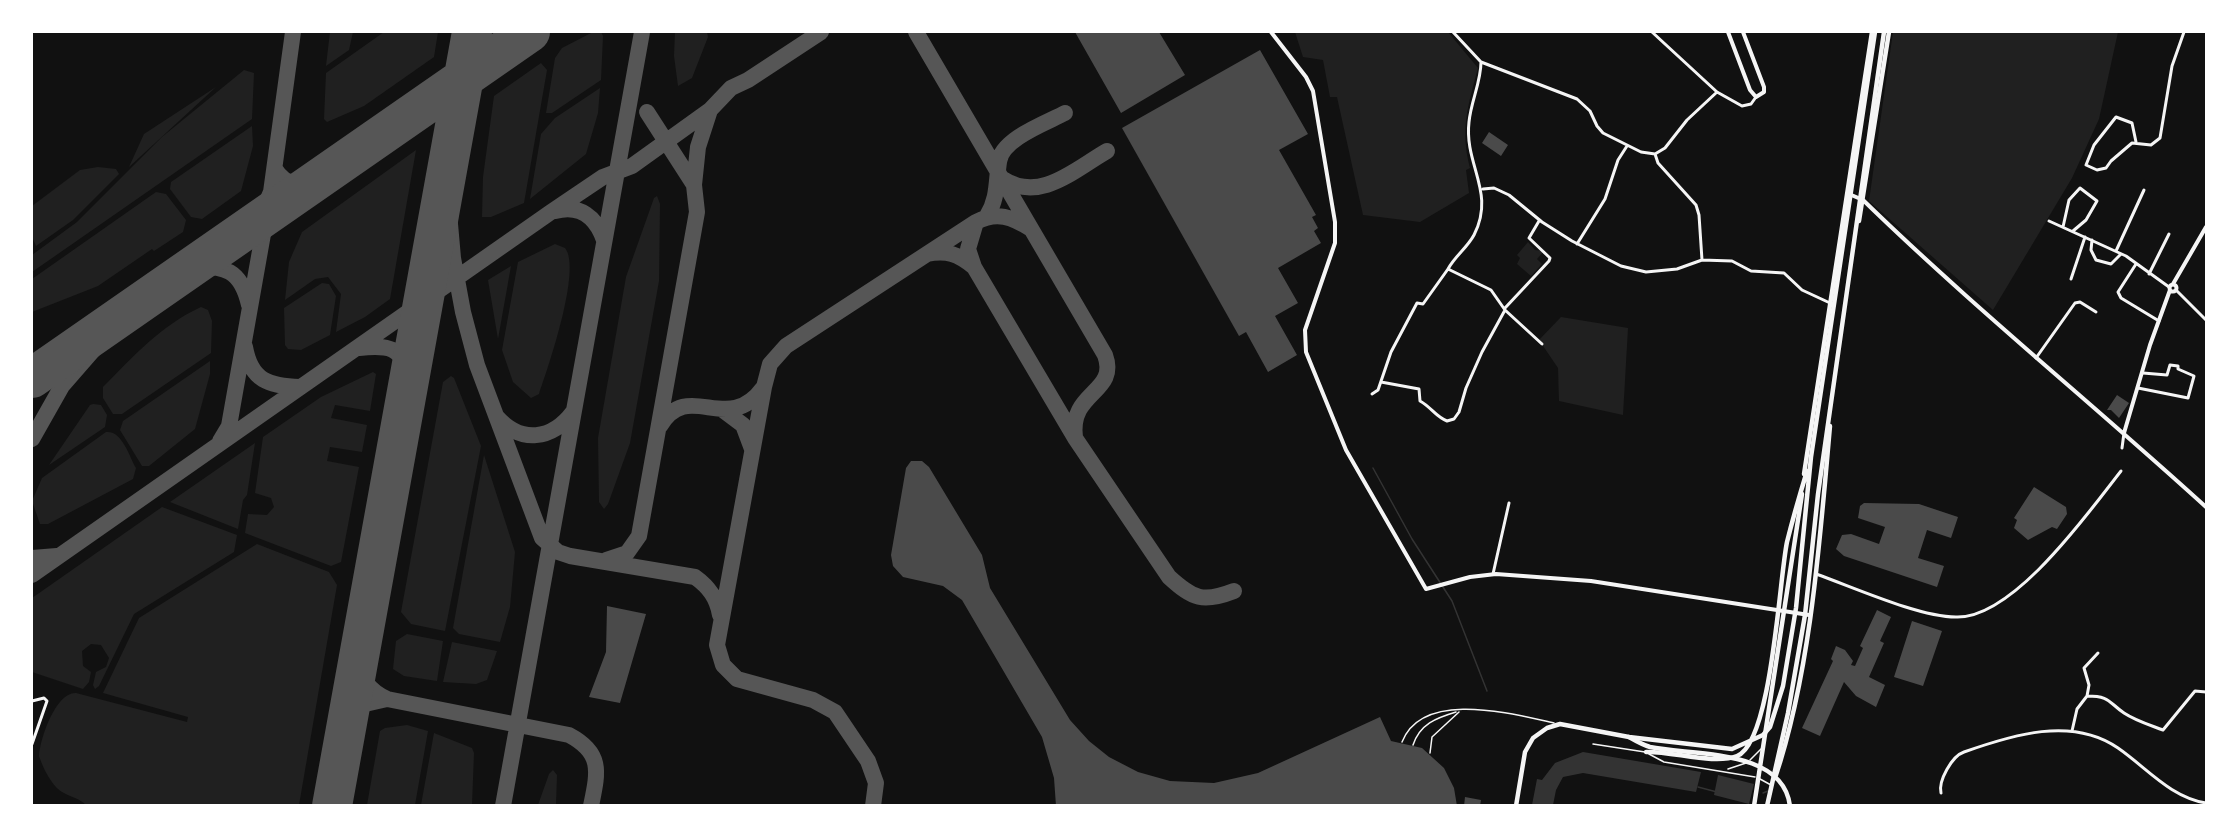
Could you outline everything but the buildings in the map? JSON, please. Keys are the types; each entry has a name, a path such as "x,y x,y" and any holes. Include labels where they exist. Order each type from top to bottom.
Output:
{"main road":[{"path":"1754,806 1846,193 1873,32"},
{"path":"1516,806 1528,745 1539,732 1560,724 1629,737 1732,749 1763,735 1770,727 1784,686 1796,608 1811,457 1873,32"},
{"path":"1768,806 1788,713 1805,615 1818,494 1884,32"},
{"path":"1768,806 1786,744 1816,573 1834,376 1889,32"},
{"path":"1646,752 1666,751 1720,759 1737,756 1745,750 1755,735 1767,684 1787,543 1811,457"},
{"path":"1629,737 1648,747 1747,761 1765,769 1781,782 1790,806"}],"street":[{"path":"1271,32 1306,77 1313,91 1335,222 1335,243 1305,330 1306,352 1346,450 1426,588 1435,588 1449,582 1492,574 1591,581 1809,615"},
{"path":"1453,32 1481,62 1577,99 1590,111 1603,133 1627,146 1655,154 1665,148 1687,120 1717,92"},
{"path":"1652,32 1717,92 1742,106 1751,104 1764,92 1743,32"},
{"path":"1728,32 1750,90 1756,97"},
{"path":"2136,142 2132,123 2116,117 2094,145 2086,165 2097,170 2106,168 2123,149 2136,142 2151,145 2160,138 2172,66 2184,32"},
{"path":"1372,394 1382,382 1401,328 1417,303 1423,304 1474,235 1483,204 1483,189 1469,146 1469,121 1481,62"},
{"path":"1577,244 1605,199 1621,152 1627,146"},
{"path":"1655,154 1658,163 1696,205 1699,215 1702,260"},
{"path":"1483,189 1494,188 1509,195 1539,220 1609,261 1646,272 1677,268 1702,260 1732,261 1751,271 1784,273 1802,290 1830,303"},
{"path":"2063,227 2069,200 2079,188 2097,201 2086,220 2073,231"},
{"path":"2116,251 2144,190"},
{"path":"1846,193 1863,200 1941,276 2124,433 2206,507"},
{"path":"1382,382 1419,389 1420,401 1432,408 1439,418 1447,421 1454,418 1463,402 1466,388 1482,352 1505,309 1549,261 1550,258 1529,238 1539,220"},
{"path":"2049,221 2121,254 2172,288 2206,320"},
{"path":"2122,448 2124,433 2159,321 2172,288 2206,227"},
{"path":"2149,274 2169,234"},
{"path":"2071,279 2085,237"},
{"path":"2092,240 2091,250 2096,260 2111,264 2121,254"},
{"path":"2136,264 2118,292 2121,298 2159,321"},
{"path":"1448,269 1491,290 1505,309 1542,344"},
{"path":"2036,358 2074,303 2080,302 2096,312"},
{"path":"2138,388 2188,398 2194,382 2194,376 2170,364 2167,375 2143,373"},
{"path":"1816,573 1933,614 1972,616 2026,582 2073,533 2121,471"},
{"path":"1492,574 1509,503"},
{"path":"2072,731 2077,709 2087,696 2089,685 2084,668 2098,653"},
{"path":"2087,696 2109,699 2123,713 2163,730 2195,691 2206,693"},
{"path":"32,701 44,698 47,701 32,744"},
{"path":"1941,793 1939,788 1950,764 1959,753 2011,736 2072,731 2103,739 2119,748 2153,778 2188,798 2206,803"}],"lane":[{"path":"1402,742 1413,725 1424,716 1437,710 1501,712 1560,724"},
{"path":"1413,745 1424,727 1435,718 1460,711"},
{"path":"1430,753 1432,737 1460,711"},
{"path":"1593,744 1646,752 1664,762 1724,770 1758,778 1772,786"},
{"path":"1724,770 1745,764 1762,747"}],"shaded area":[{"path":"330,32 353,32 349,50 326,66"},
{"path":"384,32 438,32 434,57 364,106 327,122 324,119 326,73"},
{"path":"593,32 601,32 603,36 601,80 552,113 546,113 555,58 562,48"},
{"path":"675,32 707,32 708,37 692,78 678,86 674,56"},
{"path":"1295,32 1448,32 1478,68 1466,118 1466,142 1470,168 1466,170 1469,193 1420,222 1363,215 1337,97 1330,97 1323,60 1303,57"},
{"path":"1893,32 2118,32 2099,119 2072,178 1993,310 1869,201"},
{"path":"541,63 547,70 524,203 491,217 482,217 483,177 494,96"},
{"path":"244,70 254,73 252,119 32,272 32,255 77,222 162,137"},
{"path":"216,87 129,167 144,134"},
{"path":"600,88 598,113 586,154 530,199 541,134 555,118"},
{"path":"252,126 253,146 241,191 202,219 191,217 170,189 171,182"},
{"path":"416,150 390,299 365,317 336,332 341,294 328,277 315,279 285,300 289,262 302,232"},
{"path":"98,167 116,169 119,174 73,220 36,246 32,237 32,206 80,170"},
{"path":"156,192 166,194 186,220 183,232 154,251 152,249 98,286 32,312 32,279"},
{"path":"657,196 660,204 659,281 630,443 608,504 604,509 599,502 598,438 626,277 654,198"},
{"path":"1528,242 1535,250 1544,251 1537,259 1542,264 1531,276 1517,264 1520,258 1517,255"},
{"path":"555,244 565,248 569,259 567,297 556,342 539,394 531,398 513,382 502,350 518,262"},
{"path":"511,266 498,339 488,280"},
{"path":"322,283 329,284 336,296 330,335 301,350 288,349 285,345 284,308"},
{"path":"201,307 208,310 212,321 211,353 122,414 113,414 103,398 103,387 160,332"},
{"path":"1561,317 1628,328 1623,415 1559,401 1558,368 1539,340"},
{"path":"210,361 210,374 195,429 149,466 142,466 120,430 123,421"},
{"path":"373,372 376,374 370,411 335,405 331,418 367,425 362,452 330,447 327,461 359,467 341,562 331,566 245,533 248,514 267,515 274,507 271,498 255,493 263,437 321,397"},
{"path":"451,376 454,378 481,446 445,631 411,624 401,612 443,382"},
{"path":"90,405 101,405 107,415 105,427 49,465"},
{"path":"106,432 112,432 121,439 136,468 133,479 48,524 40,524 32,501 42,478"},
{"path":"255,443 247,495 243,500 238,529 170,502"},
{"path":"484,455 515,552 510,607 500,642 459,634 453,628"},
{"path":"162,507 237,535 234,552 134,614 99,686 95,689 93,685 96,672 106,667 109,658 101,645 91,644 82,651 83,666 91,672 89,682 83,689 32,672 32,598"},
{"path":"257,544 329,572 337,585 299,805 86,805 60,790 48,777 39,756 42,738 50,717 62,700 69,695 76,693 187,722 188,717 103,693 139,618"},
{"path":"407,634 443,641 437,681 404,676 393,669 396,641"},
{"path":"452,642 497,651 487,680 476,684 443,682"},
{"path":"407,725 428,731 415,805 367,805 380,731 385,728"},
{"path":"434,733 472,748 474,753 472,805 421,805"},
{"path":"1583,752 1701,772 1696,792 1583,773 1563,777 1556,790 1553,805 1532,805 1537,779 1542,780 1555,763"},
{"path":"553,770 557,775 556,805 538,805 549,774"},
{"path":"1718,775 1754,784 1749,804 1714,795"}],"waterway":[{"path":"1373,468 1412,539 1452,601 1487,691"},
{"path":"1698,787 1717,792"},
{"path":"1763,793 1768,791"}],"taxiway":[{"path":"250,226 264,208 271,192 293,32"},
{"path":"503,806 642,32"},
{"path":"32,575 551,212 603,177 632,166 710,110 731,88 748,80 821,32"},
{"path":"916,32 1105,355 1107,368 1105,377 1079,410 1075,422 1075,437"},
{"path":"694,185 698,147 710,110"},
{"path":"606,560 627,553 639,536 697,212 694,185 647,112"},
{"path":"987,216 995,196 999,162 1007,146 1026,133 1065,113"},
{"path":"452,139 450,224 453,258 463,312 477,365 542,538 558,552 570,556 695,577 712,593 720,615"},
{"path":"1003,179 1017,185 1043,186 1069,175 1107,151"},
{"path":"275,169 280,176 291,183 302,183 323,176"},
{"path":"220,441 229,426 263,234 272,215 287,201"},
{"path":"555,211 572,209 586,214 592,219 604,240"},
{"path":"873,806 876,783 868,761 835,712 813,700 737,679 723,665 717,645 770,364 786,346 976,222 998,216 1017,221 1031,229"},
{"path":"974,267 968,249 976,222"},
{"path":"927,254 952,254 974,267 1075,438 1169,577 1185,590 1199,597 1214,597 1234,591"},
{"path":"191,267 213,267 230,272 241,284 249,305"},
{"path":"32,439 62,386 96,347 145,299"},
{"path":"245,347 252,367 263,379 279,385 300,387"},
{"path":"359,348 386,348 398,353 409,377"},
{"path":"660,426 671,413 683,407 736,408 749,402 763,388"},
{"path":"723,410 743,425 752,449"},
{"path":"497,417 516,432 536,435 556,428 573,412"},
{"path":"32,558 57,556"},
{"path":"359,660 367,684 387,699 569,735 580,742 593,756 596,773 591,806"},
{"path":"346,727 365,704 387,699"}],"runway":[{"path":"332,806 472,32"},
{"path":"32,378 530,32"}]}
